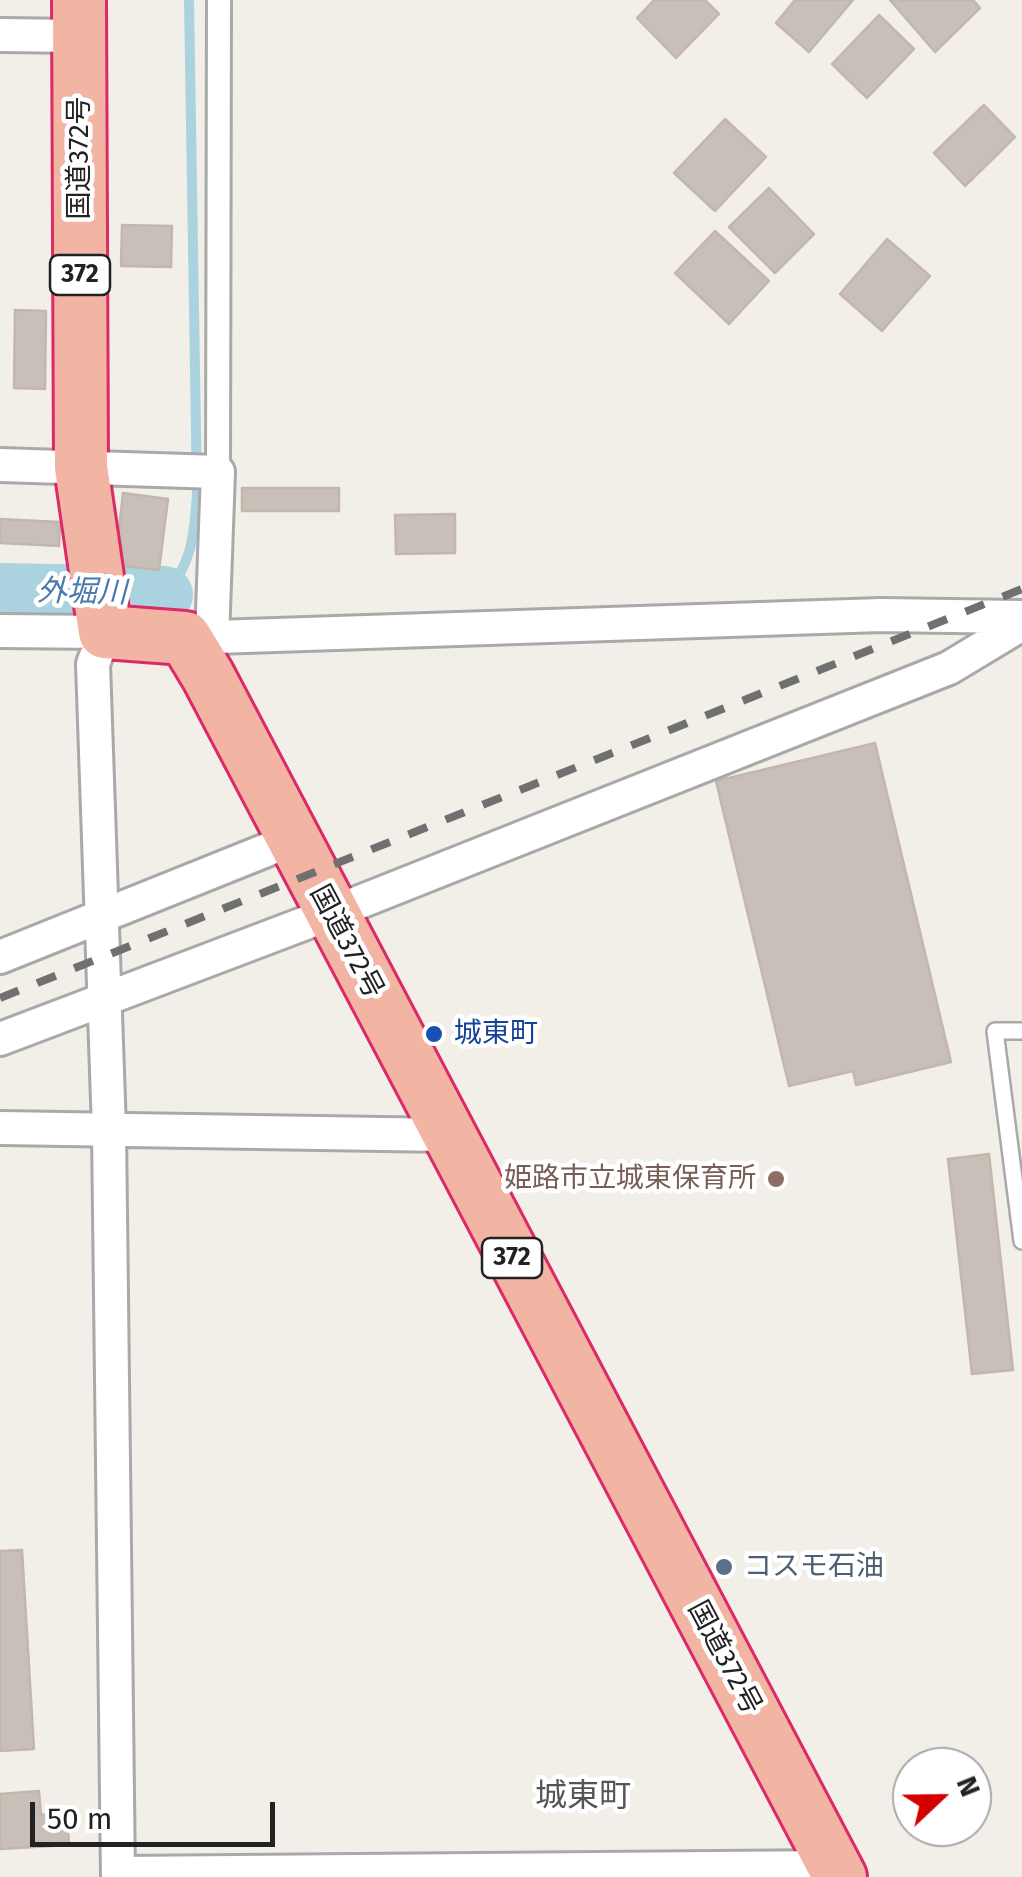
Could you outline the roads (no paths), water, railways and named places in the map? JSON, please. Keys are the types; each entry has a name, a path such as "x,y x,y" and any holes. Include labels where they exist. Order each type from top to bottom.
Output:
{"highway":[{"name":"国道372号","path":"79,18 80,467 103,618"},
{"path":"103,618 198,638"},
{"name":"国道372号","path":"198,638 294,839 447,1135 838,1872"}],"street":[{"path":"219,0 218,472 198,638 881,615 1022,621"},
{"path":"0,34 79,18"},
{"path":"0,465 218,472"},
{"path":"0,631 103,618 92,664 109,1130 118,1875 838,1872"},
{"path":"0,1039 332,913 949,668 1022,621"},
{"path":"0,958 294,839"},
{"path":"0,1128 447,1135"}],"lane":[{"path":"1022,1031 995,1031 1022,1241"}],"waterway":[{"path":"164,595 186,560 197,493 189,0"},
{"name":"外堀川","path":"0,592 164,595"}],"railway":[{"path":"0,998 1022,589"}],"place":[{"name":"城東町","path":"434,1034"},
{"name":"姫路市立城東保育所","path":"776,1179"},
{"name":"コスモ石油","path":"724,1567"}],"district":[{"name":"城東町","path":"583,1797"}]}
